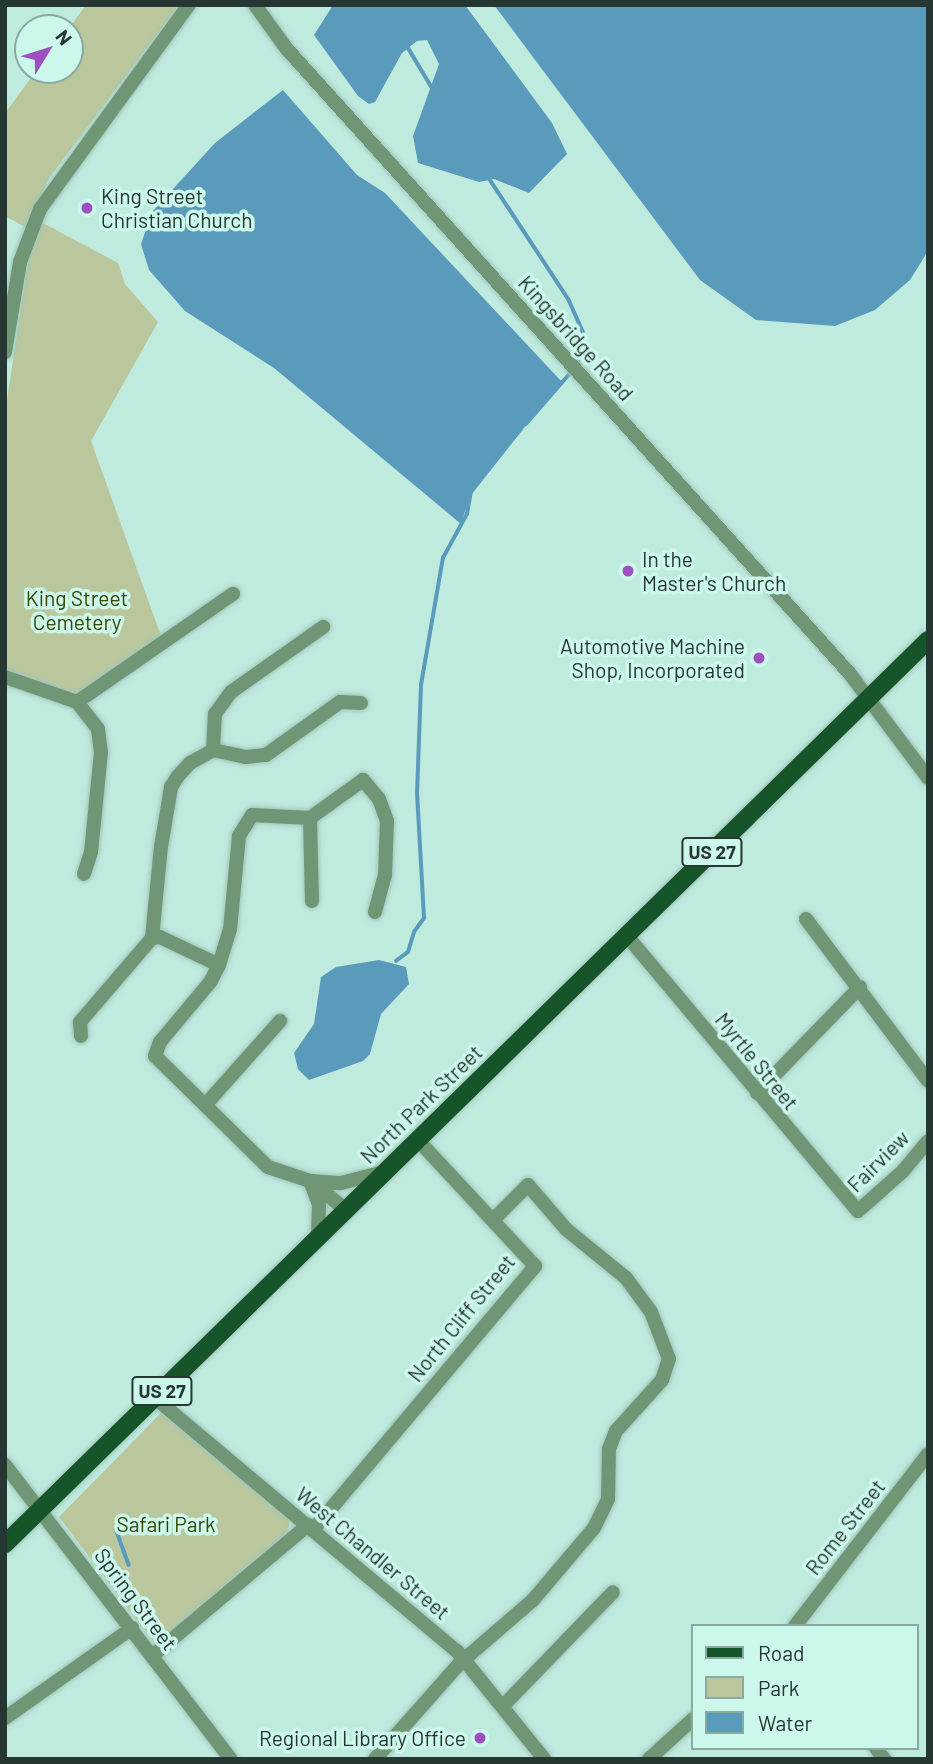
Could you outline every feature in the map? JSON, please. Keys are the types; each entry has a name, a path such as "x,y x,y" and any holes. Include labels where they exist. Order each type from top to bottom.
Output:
{"main road":[{"name":"US 27","path":"869,697 928,640"},
{"name":"North Park Street","path":"5,1544 869,697"}],"street":[{"path":"5,352 20,262 52,187 189,5"},
{"name":"Kingsbridge Road","path":"255,5 286,48 869,697 928,778"},
{"path":"5,257 20,262"},
{"path":"77,702 233,594"},
{"path":"213,750 215,714 231,692 324,627"},
{"path":"5,677 77,702 99,729 101,752 91,852 83,874"},
{"path":"81,1036 80,1022 152,938 171,787 190,763 213,750 246,757 266,755 340,702 361,703"},
{"path":"375,912 385,875 387,821 379,799 363,780 310,818 252,815 245,823 237,852 230,929 219,965 211,981 160,1042 155,1056 167,1072 207,1103 268,1167 310,1181 341,1183 384,1172"},
{"path":"310,818 312,901"},
{"path":"806,919 860,987 928,1081"},
{"name":"Myrtle Street","path":"627,936 858,1211"},
{"path":"152,938 160,937 219,965"},
{"path":"757,1093 860,987"},
{"path":"207,1103 280,1021"},
{"name":"North Cliff Street","path":"152,1656 311,1528 535,1266 417,1139"},
{"name":"Fairview","path":"858,1211 903,1171 928,1141"},
{"path":"310,1181 347,1211"},
{"path":"310,1181 319,1205 318,1238"},
{"path":"375,1759 466,1660 533,1600 594,1528 608,1499 609,1449 616,1431 662,1380 669,1359 651,1312 626,1278 566,1229 528,1185 494,1219"},
{"name":"West Chandler Street","path":"155,1398 466,1660 544,1759"},
{"name":"Rome Street","path":"797,1624 928,1454"},
{"name":"Spring Street","path":"5,1465 231,1759"},
{"path":"503,1706 613,1592"},
{"path":"5,1718 132,1628"},
{"path":"649,1759 692,1720"}],"green space":[{"path":"86,5 179,5 50,177 25,227 5,216 5,113 27,84 84,84 84,14 79,14"},
{"name":"King Street Cemetery","path":"43,223 118,263 125,284 158,322 91,441 161,636 77,695 5,672 5,413 29,255"},
{"name":"Safari Park","path":"161,1413 290,1518 288,1533 155,1644 59,1517"}],"water":[{"path":"333,5 465,5 552,123 567,154 529,193 494,179 479,182 418,163 413,136 439,64 427,40 417,41 402,53 375,102 369,104 358,96 314,35"},
{"path":"494,5 928,5 928,251 910,280 875,310 835,326 756,320 700,280"},
{"path":"283,90 357,175 385,193 562,382 471,492 461,524 274,368 185,311 149,270 141,244 152,212 215,143"},
{"path":"379,960 406,967 409,984 381,1014 370,1054 363,1061 309,1080 298,1069 294,1053 314,1024 321,977 336,967"}],"waterway":[{"path":"406,44 434,91"},
{"path":"489,178 569,300 585,336 577,366"},
{"path":"526,424 572,371"},
{"path":"396,961 408,952 414,932 424,918 417,794 421,685 443,558 467,514 471,492 521,429"},
{"path":"116,1529 129,1565"}],"place":[{"name":"King Street Christian Church","path":"87,208"},
{"name":"In the Master's Church","path":"628,571"},
{"name":"Automotive Machine Shop, Incorporated","path":"759,658"},
{"name":"Regional Library Office","path":"480,1738"}]}
